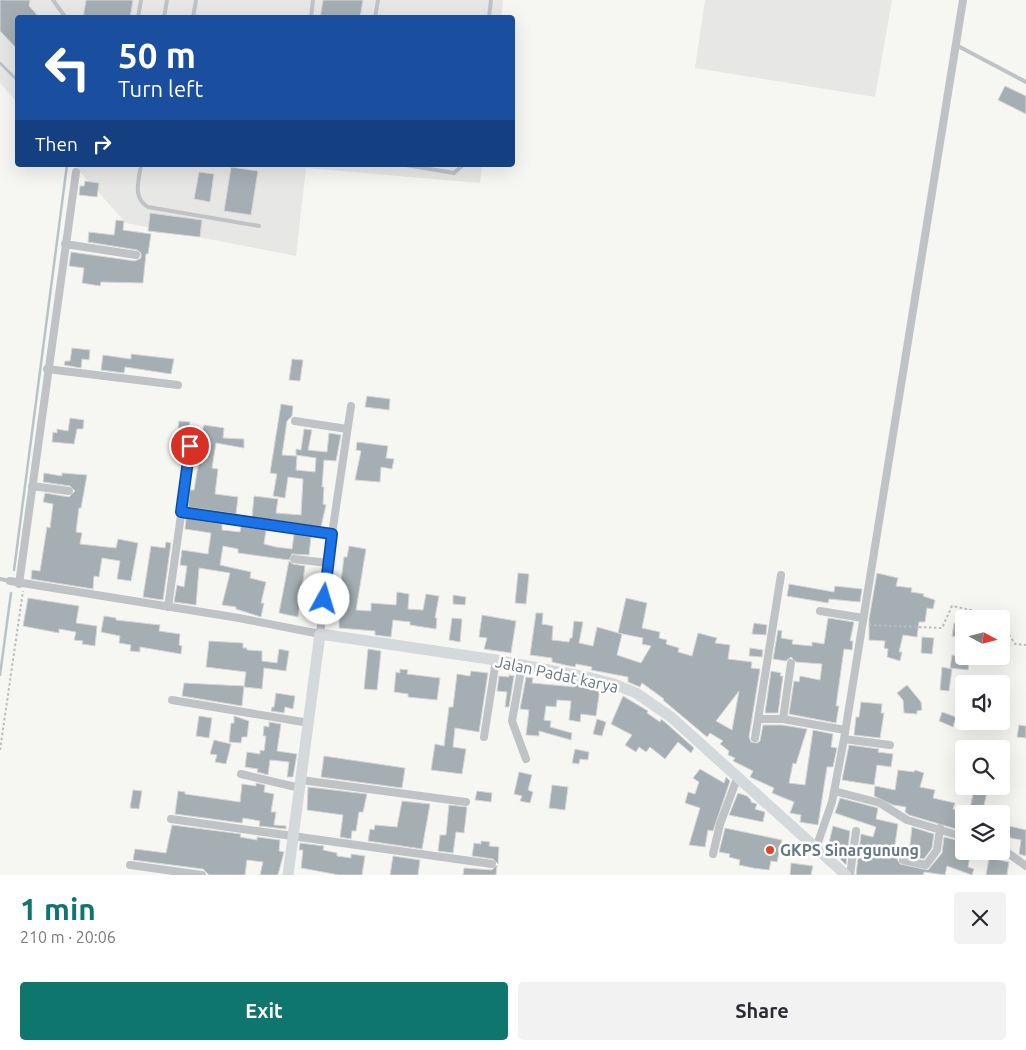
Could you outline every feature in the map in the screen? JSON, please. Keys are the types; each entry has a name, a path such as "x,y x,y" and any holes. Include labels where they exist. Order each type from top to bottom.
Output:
{"main road":[{"name":"Jalan Padat karya","path":"320,634 496,660 602,680 636,693 671,717 846,875"},
{"path":"288,875 320,634"}],"street":[{"path":"816,848 829,812 844,739 963,0"},
{"path":"76,172 17,583 240,618 320,634 328,563 351,406"},
{"path":"65,244 136,255"},
{"path":"47,369 178,385"},
{"path":"295,421 347,429"},
{"path":"168,607 193,430"},
{"path":"32,486 68,490"},
{"path":"181,512 332,534"},
{"path":"294,559 328,563"},
{"path":"755,738 781,575"},
{"path":"820,611 863,621"},
{"path":"484,736 496,660"},
{"path":"783,719 791,663"},
{"path":"522,665 512,721 526,759"},
{"path":"172,700 309,723"},
{"path":"758,719 783,719 845,730"},
{"path":"844,739 890,745"},
{"path":"241,774 301,784 466,802"},
{"path":"713,854 720,824 738,776"},
{"path":"834,791 875,801 907,820 955,834"},
{"path":"172,819 293,838 492,864"},
{"path":"925,874 926,865 936,854 940,828"},
{"path":"850,875 856,831"},
{"path":"1010,854 1026,866"},
{"path":"902,860 926,865"},
{"path":"130,865 202,875"}],"lane":[{"path":"53,0 64,15"},
{"path":"138,15 141,0"},
{"path":"164,15 167,0"},
{"path":"194,15 196,0"},
{"path":"311,15 313,0"},
{"path":"376,15 378,0"},
{"path":"489,15 491,0"},
{"path":"956,45 1026,82"},
{"path":"141,167 138,194 140,201 148,207 258,226"},
{"path":"418,167 454,173 461,167"},
{"path":"0,579 17,583"}],"path":[{"path":"0,750 17,583"},
{"path":"863,621 942,628 952,606 971,610"},
{"path":"1010,636 1015,644 1026,646"}],"shaded area":[{"path":"0,0 503,0 501,15 15,15 15,100 0,83"},
{"path":"705,0 892,0 875,97 695,68"},
{"path":"76,167 482,167 480,183 306,168 296,256 126,223"}],"building":[{"path":"0,0 30,0 29,6 37,15 15,15 15,47 0,31"},
{"path":"86,0 133,0 130,15 84,15"},
{"path":"323,0 363,0 360,15 320,15"},
{"path":"1005,86 1026,96 1026,114 998,100"},
{"path":"231,167 258,171 251,215 224,211"},
{"path":"199,172 214,174 210,202 194,199"},
{"path":"85,181 99,183 97,197 79,195 80,186 84,186"},
{"path":"150,213 202,220 200,237 148,231"},
{"path":"116,220 124,221 123,230 151,234 148,254 146,254 143,283 101,282 100,286 82,283 84,268 69,266 71,252 135,261 141,258 141,253 137,250 88,242 89,232 114,235"},
{"path":"72,348 90,350 89,360 82,359 81,368 64,365 65,361 70,361"},
{"path":"131,354 174,359 171,374 125,367 124,373 101,370 103,355 131,359"},
{"path":"292,359 303,360 300,381 289,380"},
{"path":"367,396 390,399 389,410 365,407"},
{"path":"281,404 293,406 292,416 287,421 282,455 297,456 296,470 315,472 316,458 296,455 296,449 301,450 304,429 312,430 308,450 327,452 329,433 341,435 336,461 324,460 322,487 324,487 323,504 326,505 321,527 252,517 254,496 278,499 276,513 301,515 303,479 288,477 285,498 273,496 277,474 270,473"},
{"path":"70,418 84,420 83,429 77,429 74,444 52,442 53,432 57,433 57,429 68,431"},
{"path":"179,421 190,422 188,429 178,428"},
{"path":"204,425 224,428 223,438 244,439 244,448 216,443 212,468 218,469 215,494 238,497 236,514 188,507 190,490 194,490 200,454 201,439 197,439 198,428 203,429"},
{"path":"357,442 388,446 386,458 394,459 392,469 381,467 380,482 355,480 361,451 356,450"},
{"path":"44,473 62,476 62,473 87,475 81,508 79,508 76,532 82,533 80,544 116,548 118,539 138,543 131,581 117,579 120,561 102,558 99,577 94,576 93,589 31,579 32,570 40,571 47,527 50,528 53,504 43,502 45,493 69,497 75,491 70,486 43,482"},
{"path":"186,518 222,524 222,530 240,532 241,526 266,530 264,544 276,547 292,549 294,534 311,537 309,555 292,554 289,560 238,553 238,549 223,546 220,565 251,572 250,578 266,582 261,603 264,603 261,617 236,609 236,607 222,605 230,573 199,568 196,605 174,602 177,585 184,587 187,566 180,565 182,550 208,554 211,533 185,529"},
{"path":"166,542 171,543 163,600 143,597 151,546 165,548"},
{"path":"349,546 366,549 356,610 371,611 371,603 396,605 397,592 409,594 408,609 423,610 426,594 439,596 435,618 437,618 436,629 410,625 410,622 393,620 391,637 375,635 375,631 339,628 339,591 331,590 331,587 333,579 341,581 344,557 347,557"},
{"path":"289,561 293,564 305,566 298,617 279,613"},
{"path":"518,573 529,574 526,604 515,603"},
{"path":"877,573 898,578 896,586 912,588 911,592 924,594 923,596 935,600 933,609 927,608 925,622 919,622 917,637 903,635 899,652 902,652 900,661 887,657 888,649 884,648 885,641 869,640 869,619"},
{"path":"789,584 834,592 835,586 862,589 860,602 829,599 828,603 787,596"},
{"path":"453,595 466,597 465,605 453,604"},
{"path":"28,598 79,606 76,623 97,626 95,646 82,644 83,641 74,640 76,632 59,629 59,633 23,626"},
{"path":"626,598 647,603 642,628 660,632 659,638 667,640 666,644 679,648 678,652 692,656 698,633 717,638 715,643 730,645 728,659 752,662 751,668 760,669 749,737 751,742 757,743 760,741 763,725 782,725 807,729 796,764 793,763 789,783 805,785 813,730 833,734 831,747 837,748 833,767 827,767 818,825 800,822 801,815 790,813 794,802 772,793 774,788 750,777 753,771 733,761 735,758 728,755 729,751 720,744 723,741 710,733 707,737 664,699 642,683 640,687 628,682 628,677 591,670 592,667 576,664 575,667 565,665 552,662 552,658 530,655 536,613 543,613 542,624 553,626 552,640 569,642 570,638 572,638 574,621 583,622 579,643 593,646 597,627 618,633","holes":["620,633 643,638 642,644 651,646 641,663 617,655 622,634","739,691 732,730 716,721"]},
{"path":"482,615 516,621 511,653 484,649 487,638 479,637"},
{"path":"104,616 116,618 116,620 160,625 159,631 180,634 179,645 182,646 181,654 140,647 140,652 130,651 131,645 119,643 120,636 101,632"},
{"path":"452,618 462,619 460,642 449,640"},
{"path":"828,618 854,622 850,641 853,641 852,650 844,649 836,706 839,706 836,723 789,714 794,681 799,682 800,676 820,680 822,664 796,662 791,657 786,661 773,659 778,630 782,631 781,638 793,640 792,644 812,646 812,642 824,644"},
{"path":"754,623 767,625 766,635 752,634"},
{"path":"954,623 955,636 952,636"},
{"path":"922,637 934,638 932,654 921,653"},
{"path":"209,641 243,643 243,648 247,648 247,650 262,651 262,661 277,663 279,649 289,651 286,671 264,668 262,689 244,687 246,672 206,667"},
{"path":"750,648 763,650 762,657 749,656"},
{"path":"368,649 381,651 377,690 364,689"},
{"path":"952,655 955,655 955,665 969,665 968,670 950,668"},
{"path":"942,667 952,669 949,691 940,690"},
{"path":"400,669 408,670 407,674 440,678 437,700 408,697 408,694 394,692 396,672 400,673"},
{"path":"471,671 488,673 479,732 455,728 453,747 466,749 462,774 431,770 435,744 444,746 449,707 453,707 457,674 470,676"},
{"path":"771,671 781,673 780,676 783,676 778,713 765,713"},
{"path":"509,675 514,676 509,707 505,707 507,692 497,691 499,676 509,677"},
{"path":"526,677 533,678 532,683 575,687 575,683 600,688 596,716 581,714 580,722 569,720 571,701 557,700 556,707 546,706 544,720 551,721 550,727 572,733 571,740 539,731 539,736 526,735 529,710 520,709"},
{"path":"184,683 244,686 242,706 182,696"},
{"path":"907,685 921,702 922,710 917,711 917,714 904,713 903,700 897,693"},
{"path":"276,693 295,696 293,709 285,707 284,713 271,711 272,707 274,707"},
{"path":"623,696 648,711 647,713 660,722 661,719 666,723 694,748 691,753 678,742 665,759 650,747 646,752 639,747 636,752 625,745 632,735 611,724"},
{"path":"861,702 882,704 881,713 884,713 880,738 854,735 856,717 859,717"},
{"path":"942,712 955,717 953,727 939,721"},
{"path":"199,716 212,718 209,738 196,736"},
{"path":"234,716 249,721 247,737 242,737 241,743 229,742 231,723 234,723"},
{"path":"597,719 606,722 602,736 593,734"},
{"path":"269,722 281,724 277,751 297,754 293,777 287,777 289,762 270,760 268,775 257,772 258,769 245,767 247,752 260,754 260,750 264,751 266,736 263,736 264,726 269,727"},
{"path":"1019,725 1026,726 1026,738 1017,737"},
{"path":"214,740 231,744 226,764 215,762 217,755 210,754"},
{"path":"849,745 879,749 878,752 893,754 891,767 877,765 874,785 842,780"},
{"path":"575,749 589,752 588,760 580,759 579,764 572,763"},
{"path":"324,756 405,768 402,788 321,777"},
{"path":"700,769 724,783 726,777 730,781 713,831 708,830 705,847 689,845 700,808 685,803 688,792 695,794 699,782 693,778"},
{"path":"898,770 914,772 915,770 924,773 920,787 935,790 933,798 955,803 953,809 955,809 955,829 909,815 905,812 906,807 893,805 874,796 875,786 895,790"},
{"path":"519,772 532,775 528,790 533,792 530,803 520,801 522,796 514,794"},
{"path":"256,783 265,785 264,792 274,794 271,812 276,812 274,825 286,826 286,829 259,826 260,821 243,818 242,823 175,814 178,791 185,792 185,794 240,802 242,784 256,786"},
{"path":"552,785 568,787 565,810 549,808"},
{"path":"308,787 367,794 363,812 359,812 356,831 352,831 351,839 340,837 343,815 307,810"},
{"path":"133,790 142,791 139,809 130,808"},
{"path":"477,791 492,793 491,802 475,800"},
{"path":"738,793 747,796 751,802 757,804 755,809 765,812 763,822 729,815"},
{"path":"973,795 986,795 984,805 971,805"},
{"path":"840,798 878,808 876,819 898,824 894,851 909,854 912,827 934,834 932,848 924,859 902,855 897,859 900,864 928,870 942,853 944,837 955,840 955,860 969,860 968,867 974,869 972,875 947,866 945,875 924,872 923,875 856,875 861,834 873,837 876,827 835,813"},
{"path":"402,801 430,804 422,849 368,841 370,829 374,830 375,825 397,827"},
{"path":"449,805 467,807 464,833 456,832 453,853 438,851 440,835 446,835"},
{"path":"172,825 241,834 240,837 257,840 257,837 280,840 279,851 284,852 278,875 260,875 263,862 247,860 245,875 209,875 203,869 133,860 135,849 166,853"},
{"path":"833,826 850,831 846,865 840,859 842,851 828,847"},
{"path":"1010,826 1026,830 1026,856 1019,854 1021,840 1010,838"},
{"path":"725,828 782,840 777,862 771,861 769,870 753,868 739,865 740,860 729,857 730,854 719,852"},
{"path":"481,841 490,842 489,846 499,847 498,864 493,859 472,856 474,843 481,844"},
{"path":"300,843 324,846 323,850 337,853 337,856 351,858 351,854 365,856 362,875 339,875 301,868 303,850 299,850"},
{"path":"393,856 420,860 418,875 390,875"},
{"path":"989,860 1009,862 1007,875 986,875"},
{"path":"791,863 813,866 811,875 790,875"},
{"path":"497,865 496,875 463,875 464,868 492,870"}],"waterway":[{"path":"0,63 15,78"},
{"path":"14,570 67,167"},
{"path":"0,675 11,593"}],"place":[{"name":"GKPS Sinargunung","path":"770,850"}],"route":[{"path":"190,446 181,512 332,534 324,599"}]}
